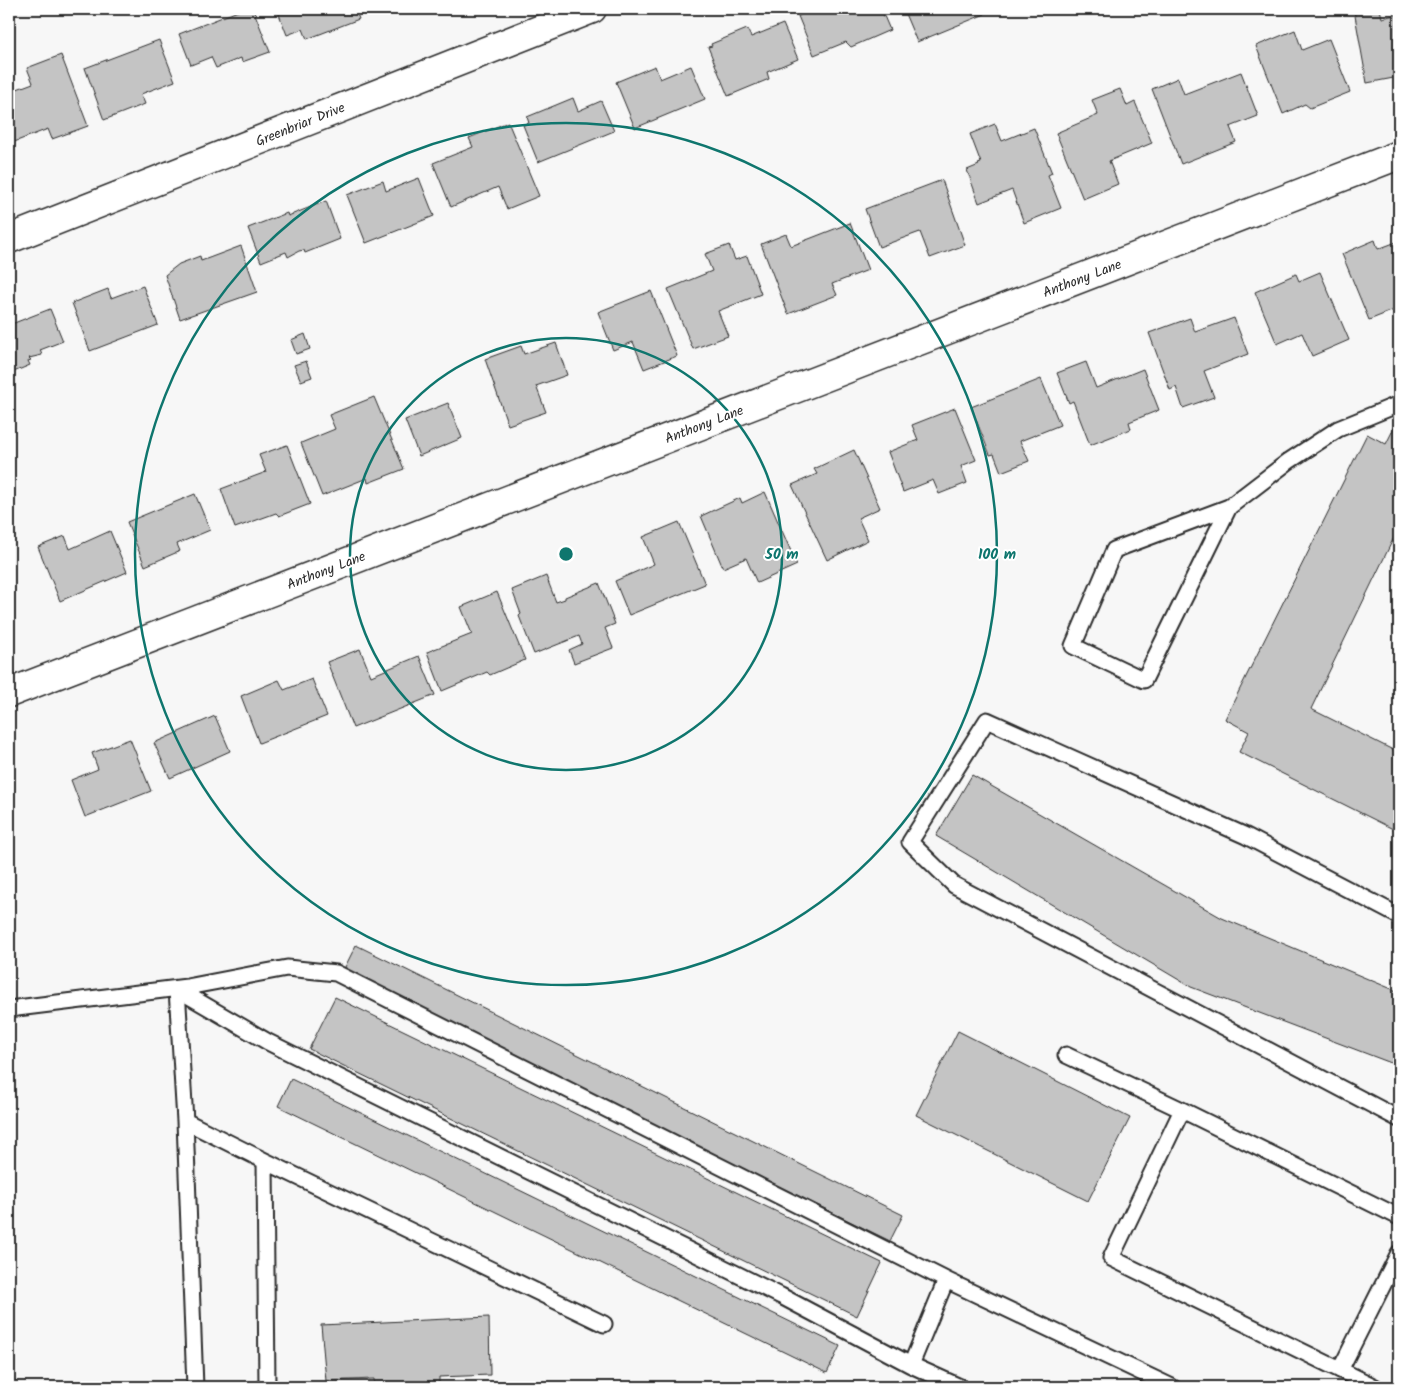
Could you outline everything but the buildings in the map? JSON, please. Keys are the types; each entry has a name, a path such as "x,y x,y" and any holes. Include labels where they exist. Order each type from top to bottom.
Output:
{"street":[{"name":"Greenbriar Drive","path":"9,239 592,9"},
{"name":"Anthony Lane","path":"9,693 1399,155"}],"lane":[{"path":"1230,507 1144,680 1073,646 1114,550 1230,507 1289,461 1338,430 1399,404"},
{"path":"1399,916 1246,836 987,720 910,842 954,886 1399,1119"},
{"path":"9,1009 177,989 287,968 336,974 946,1280 1172,1387"},
{"path":"177,989 185,1121 195,1387"},
{"path":"177,989 268,1042 781,1296 911,1365 960,1387"},
{"path":"1066,1055 1399,1217"},
{"path":"1182,1110 1110,1258 1375,1387"},
{"path":"185,1121 604,1324"},
{"path":"265,1161 267,1387"},
{"path":"1340,1370 1399,1252"},
{"path":"911,1365 946,1280"}]}
